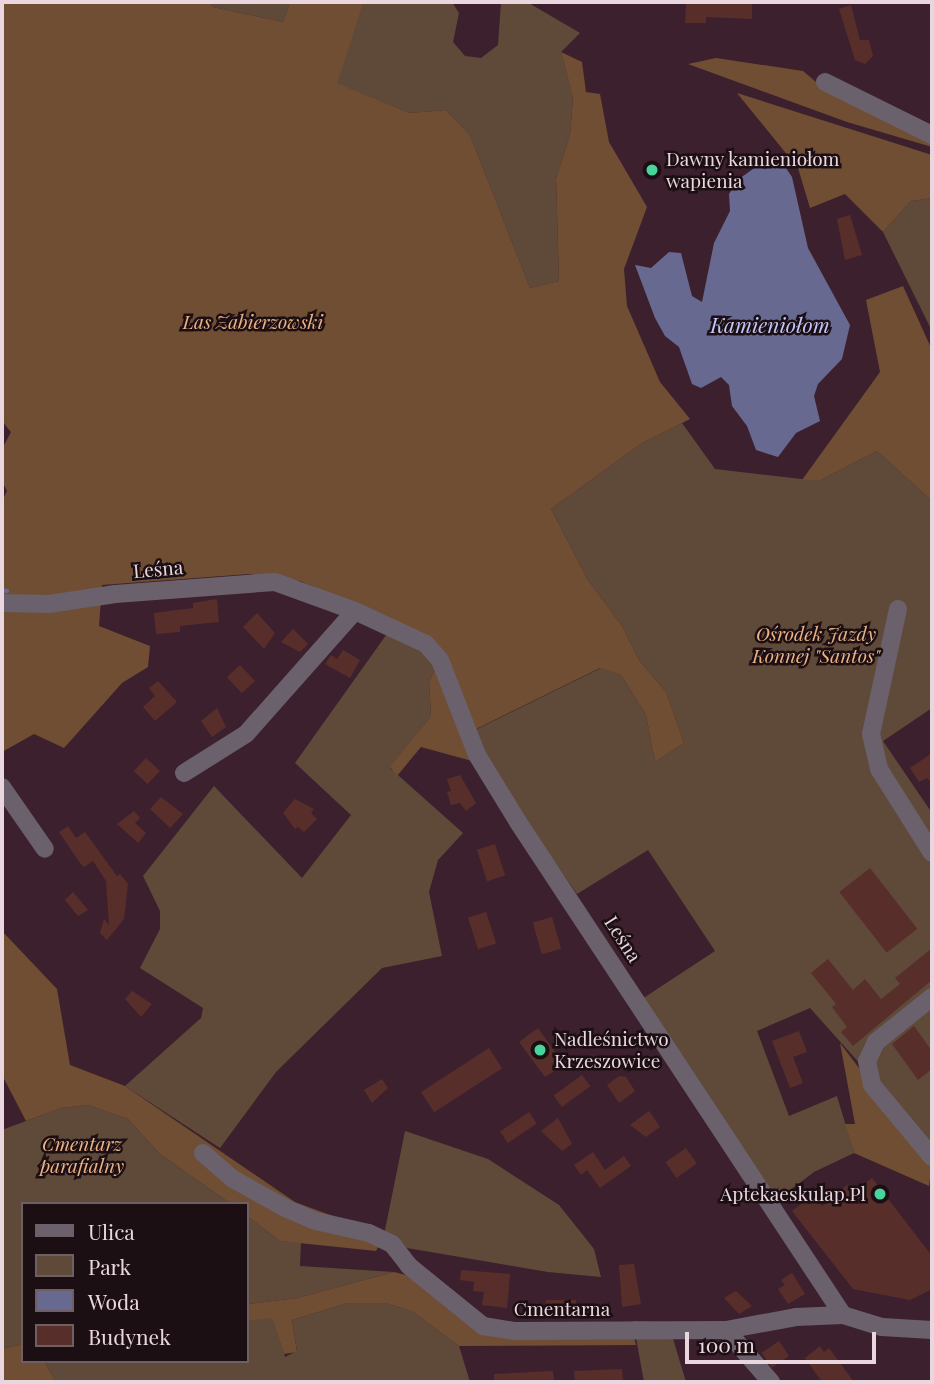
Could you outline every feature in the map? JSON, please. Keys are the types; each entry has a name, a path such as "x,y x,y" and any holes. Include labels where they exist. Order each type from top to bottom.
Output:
{"street":[{"path":"825,82 932,135"},
{"name":"Leśna","path":"2,603 49,604 142,592 275,582 414,635 440,660 477,755 517,822 843,1315"},
{"path":"898,609 871,733 879,769 932,853"},
{"path":"184,774 246,734 355,611"},
{"path":"2,787 45,849"},
{"path":"932,998 876,1042 867,1061 872,1085 932,1157"},
{"name":"Cmentarna","path":"203,1153 233,1179 285,1208 316,1221 369,1233 392,1244 409,1266 483,1326 514,1331 726,1330 796,1317 843,1315 882,1326 932,1330"},
{"path":"726,1330 771,1382"}],"green space":[{"name":"Las Zabierzowski","path":"2,2 209,2 213,7 283,22 290,2 364,2 337,83 410,113 446,110 470,135 530,288 559,281 556,179 570,135 573,97 561,52 582,62 586,92 600,94 609,142 647,207 624,269 627,306 660,382 690,419 642,443 551,509 588,580 622,626 639,660 666,692 684,743 655,762 646,715 621,675 600,668 464,735 472,761 421,747 397,776 390,767 431,716 429,681 438,665 395,620 300,581 249,574 102,585 99,626 150,646 148,667 122,683 64,748 34,734 2,752 2,501 7,491 2,481 2,449 11,432 2,421"},
{"path":"209,2 290,2 283,22 213,7"},
{"path":"364,2 452,2 459,13 453,42 465,56 481,58 498,45 501,2 527,2 580,33 561,52 573,96 570,135 556,179 559,281 530,288 470,135 446,110 410,113 336,83"},
{"path":"716,58 803,71 822,87 932,141 932,147 847,122 688,64"},
{"path":"737,93 932,155 932,198 911,201 883,232 845,194 810,208 798,168"},
{"path":"932,198 932,331 883,232 911,201"},
{"path":"903,286 932,350 932,501 877,451 819,481 802,480 880,372 866,300"},
{"name":"Ośrodek Jazdy Konnej \"Santos\"","path":"682,423 715,469 819,481 877,451 932,501 932,708 883,741 932,813 932,1144 810,1008 757,1031 789,1116 837,1096 854,1153 814,1172 773,1203 642,999 715,951 648,850 577,894 496,778 473,731 601,668 621,675 646,715 655,762 684,743 666,692 639,660 622,626 588,580 551,509 642,443"},
{"path":"389,631 421,646 438,665 429,681 431,716 390,768 463,833 438,860 429,892 442,956 382,968 276,1072 220,1148 125,1086 201,1018 203,1008 140,968 160,929 160,911 143,876 214,786 302,878 351,815 295,763"},
{"path":"2,931 57,989 70,1065 125,1086 295,1202 384,1235 376,1251 280,1241 248,1217 248,1202 228,1202 160,1154 128,1119 88,1105 61,1108 26,1121 2,1075"},
{"path":"840,1043 932,1164 929,1186 854,1153 845,1124 855,1124"},
{"name":"Cmentarz parafialny","path":"88,1105 128,1119 160,1154 228,1202 21,1202 21,1344 2,1349 2,1130 61,1108"},
{"path":"405,1131 488,1159 559,1205 594,1249 601,1277 548,1272 407,1248 384,1235"},
{"path":"248,1217 280,1241 301,1242 300,1266 394,1272 297,1298 248,1304"},
{"path":"394,1272 414,1277 479,1329 633,1334 636,1345 459,1346 413,1312 386,1303 348,1303 292,1320 297,1352 284,1354 272,1318 248,1321 248,1304 297,1298"},
{"path":"348,1303 386,1303 413,1312 459,1346 470,1382 56,1382 45,1363 248,1363 248,1321 272,1317 285,1357 297,1351 292,1320"},
{"path":"633,1321 668,1322 686,1382 644,1382"},
{"path":"21,1344 21,1363 45,1363 56,1382 2,1382 2,1349"}],"water":[{"name":"Kamieniołom","path":"778,156 792,177 808,248 850,325 842,359 818,384 814,396 820,421 796,433 778,457 756,450 747,426 732,406 729,385 721,377 701,388 692,384 679,347 665,336 655,318 635,265 651,268 669,252 681,253 692,296 702,302 714,243 730,211 729,194 739,179 768,158"}],"building":[{"path":"686,2 752,2 752,19 706,17 706,23 685,23"},
{"path":"851,5 860,40 869,40 873,56 865,64 855,60 839,9"},
{"path":"850,215 862,255 845,260 837,219"},
{"path":"217,599 219,622 180,626 180,632 156,634 154,613 193,608 193,603"},
{"path":"257,613 275,633 264,649 243,627"},
{"path":"293,629 308,644 300,652 281,642"},
{"path":"343,650 360,660 350,678 325,664 331,655 337,659"},
{"path":"240,665 255,681 242,693 227,677"},
{"path":"158,681 177,702 155,721 143,707 155,696 149,688"},
{"path":"217,708 226,727 212,737 201,721"},
{"path":"932,753 932,783 927,778 919,782 910,768"},
{"path":"146,758 160,771 148,784 134,771"},
{"path":"460,775 476,803 466,811 460,803 451,805 447,792 451,791 447,779"},
{"path":"161,797 183,814 170,828 150,809"},
{"path":"295,799 314,809 311,813 317,819 304,832 298,827 295,829 283,813"},
{"path":"134,811 140,818 135,823 146,833 138,843 117,824"},
{"path":"68,826 76,838 85,832 117,876 120,874 128,884 124,919 107,940 100,933 104,919 109,925 106,881 93,861 84,867 80,863 59,832"},
{"path":"495,844 505,875 487,881 477,850"},
{"path":"870,868 917,929 887,953 839,892"},
{"path":"73,892 88,910 78,916 65,900"},
{"path":"486,912 496,943 478,949 468,918"},
{"path":"552,917 561,949 542,954 533,923"},
{"path":"932,948 932,980 853,1046 841,1032 847,1027 832,1007 836,1004 811,973 828,959 853,990 865,979 881,999 900,984 895,978"},
{"path":"132,991 152,1004 141,1017 125,999"},
{"path":"914,1026 932,1051 932,1069 918,1080 892,1044"},
{"name":"Nadleśnictwo Krzeszowice","path":"538,1028 560,1059 552,1064 556,1070 545,1077 519,1042"},
{"path":"799,1031 807,1052 793,1057 803,1083 790,1088 772,1041"},
{"path":"489,1048 502,1068 434,1112 421,1092"},
{"path":"582,1075 590,1086 562,1107 554,1096"},
{"path":"619,1076 626,1077 635,1091 619,1103 607,1085"},
{"path":"382,1079 388,1088 372,1103 364,1090"},
{"path":"649,1111 660,1127 646,1137 630,1125"},
{"path":"529,1112 537,1124 508,1143 500,1132"},
{"path":"558,1118 572,1144 562,1151 541,1131"},
{"path":"686,1148 697,1164 676,1178 666,1162"},
{"path":"593,1152 605,1170 624,1156 631,1166 600,1188 587,1170 581,1175 574,1165"},
{"path":"872,1178 932,1256 932,1289 910,1300 853,1289 792,1211 813,1195 822,1206 848,1184 855,1191"},
{"path":"634,1264 641,1304 622,1307 619,1265"},
{"path":"461,1270 510,1274 507,1308 482,1305 484,1292 473,1291 474,1282 460,1280"},
{"path":"792,1273 805,1294 788,1304 778,1289 785,1285 781,1280"},
{"path":"736,1291 752,1306 739,1314 724,1298"},
{"path":"546,1300 576,1300 576,1310 546,1310"},
{"path":"779,1341 789,1356 772,1368 762,1353"},
{"path":"820,1346 824,1352 829,1348 854,1382 822,1382 805,1358"},
{"path":"622,1369 623,1382 575,1382 574,1371"},
{"path":"553,1371 554,1382 494,1382 494,1374"}],"waterway":[{"path":"2,590 7,591"}],"place":[{"name":"Dawny kamieniołom wapienia","path":"652,170"},
{"name":"Nadleśnictwo Krzeszowice","path":"540,1050"},
{"name":"Aptekaeskulap.Pl","path":"880,1194"}]}
